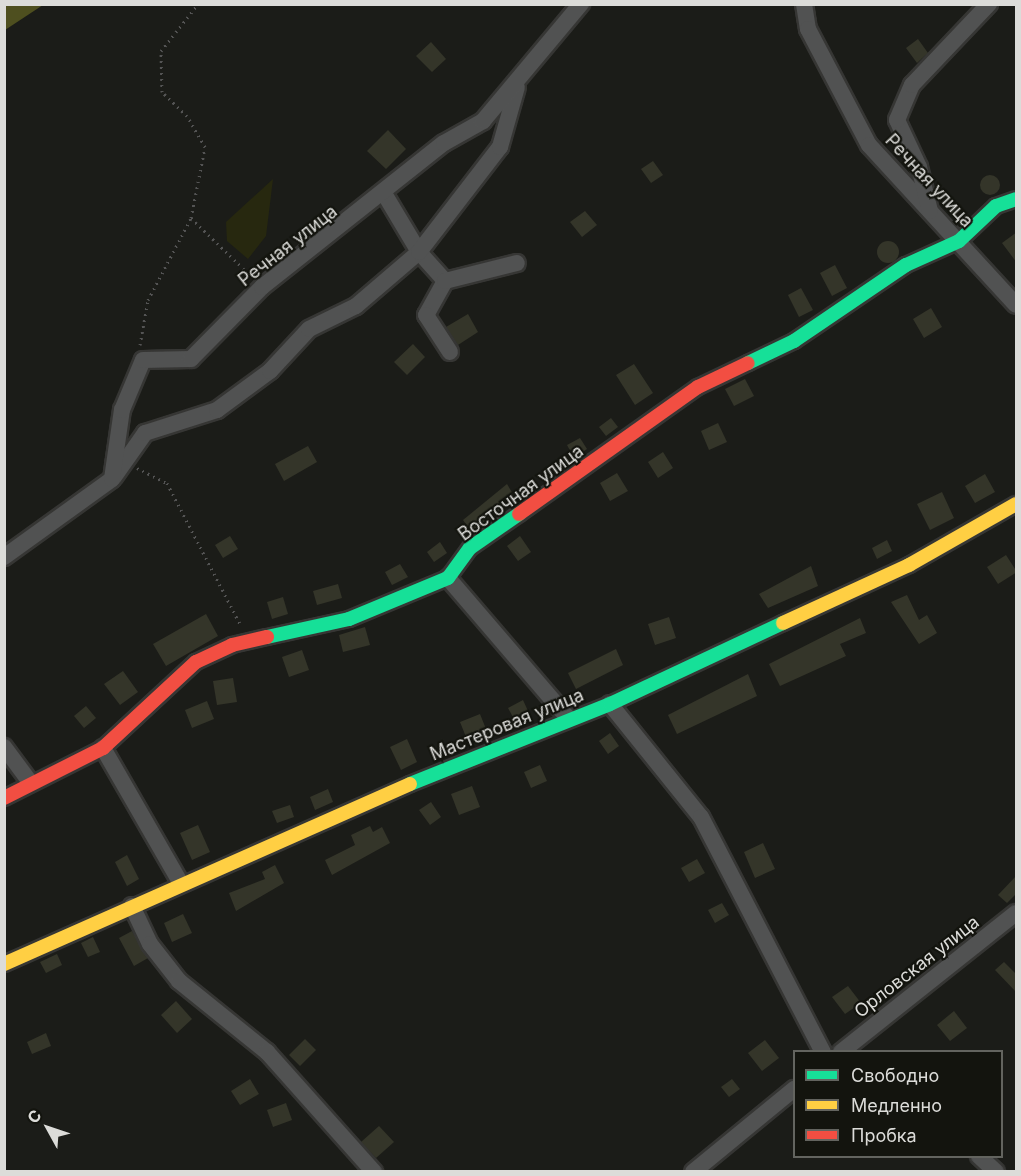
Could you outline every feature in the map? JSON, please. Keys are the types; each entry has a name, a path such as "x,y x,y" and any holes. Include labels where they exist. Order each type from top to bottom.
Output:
{"street":[{"name":"Речная улица","path":"143,360 191,359 262,287 385,195 444,143 483,121 518,83 581,4"},
{"name":"Речная улица","path":"804,4 808,29 869,145 931,215 1017,305"},
{"path":"931,215 919,167 897,120 912,85 989,4"},
{"name":"Речная улица","path":"4,557 112,479 145,433 217,410 270,371 309,329 357,306 419,252 500,147 518,83"},
{"path":"385,195 419,252 445,281"},
{"name":"Восточная улица","path":"448,578 471,548 698,387 794,341 906,265 959,242 996,206 1017,199"},
{"path":"450,351 426,315 445,281 518,263"},
{"path":"112,479 122,410 143,360"},
{"name":"Мастеровая улица","path":"4,964 180,882 567,717 610,704 909,565 1017,504"},
{"path":"4,798 30,782 103,747 196,662 249,641 349,619 448,578 567,717"},
{"path":"610,704 701,817 822,1050"},
{"path":"4,747 30,782"},
{"path":"103,747 180,882"},
{"path":"132,906 150,944 179,981 267,1052 374,1172"},
{"name":"Орловская улица","path":"850,1049 1017,913"},
{"path":"693,1172 793,1091"},
{"path":"981,1158 996,1172"}],"path":[{"path":"143,360 138,334 148,300 191,218 205,147 187,116 162,92 162,51 198,4"},
{"path":"191,218 262,287"},
{"path":"125,461 167,483 249,641"}],"green space":[{"path":"273,179 266,236 248,259 227,241 226,222"}],"shaded area":[{"path":"5,4 43,4 43,5 5,30"}],"building":[{"path":"918,39 928,53 917,63 906,48"},
{"path":"431,42 446,59 432,72 416,56"},
{"path":"388,130 406,149 386,169 367,151"},
{"path":"653,161 663,175 651,183 641,169"},
{"path":"990,175 997,178 1000,185 997,192 990,195 983,192 980,185 983,178"},
{"path":"585,211 597,225 582,237 570,222"},
{"path":"1017,232 1017,263 1002,243"},
{"path":"888,241 896,244 899,252 896,260 888,263 880,260 877,252 880,244"},
{"path":"835,265 847,288 832,296 820,273"},
{"path":"801,288 813,310 799,317 788,295"},
{"path":"931,308 942,327 924,338 913,319"},
{"path":"468,314 478,332 458,345 446,327"},
{"path":"413,344 425,357 407,375 394,362"},
{"path":"634,364 653,393 635,405 616,375"},
{"path":"745,379 754,396 734,406 725,389"},
{"path":"611,418 618,427 606,436 599,427"},
{"path":"718,423 727,442 709,450 701,431"},
{"path":"580,438 587,449 574,458 567,445"},
{"path":"308,446 317,462 284,481 275,464"},
{"path":"663,452 673,468 658,478 648,462"},
{"path":"617,473 628,491 610,501 600,483"},
{"path":"985,474 995,492 975,503 965,486"},
{"path":"507,484 516,499 471,531 463,520"},
{"path":"942,492 954,518 930,530 917,504"},
{"path":"230,536 238,549 223,558 215,545"},
{"path":"520,536 531,552 518,561 507,546"},
{"path":"887,540 892,551 877,559 872,548"},
{"path":"440,542 447,553 434,562 427,552"},
{"path":"1006,555 1017,572 998,584 987,567"},
{"path":"400,564 408,577 392,585 385,572"},
{"path":"811,566 818,586 768,608 759,594"},
{"path":"338,584 342,598 317,605 313,591"},
{"path":"907,595 919,620 927,615 937,633 919,644 891,602"},
{"path":"283,597 288,614 272,619 267,602"},
{"path":"206,614 218,636 166,666 153,644"},
{"path":"669,617 676,638 655,645 648,624"},
{"path":"860,618 866,633 840,644 846,656 780,686 769,664"},
{"path":"365,627 370,645 343,652 339,635"},
{"path":"616,649 623,665 576,689 568,673"},
{"path":"302,650 309,670 289,677 282,657"},
{"path":"123,671 138,692 120,705 104,684"},
{"path":"748,674 757,696 677,734 668,715"},
{"path":"233,678 237,702 217,705 213,681"},
{"path":"523,700 528,711 514,719 508,708"},
{"path":"207,701 214,719 192,728 185,710"},
{"path":"86,706 96,718 84,728 74,716"},
{"path":"480,714 488,734 468,742 460,722"},
{"path":"610,733 619,746 608,754 599,741"},
{"path":"407,739 417,762 401,770 390,747"},
{"path":"540,765 547,781 531,788 524,772"},
{"path":"472,786 480,807 459,815 451,794"},
{"path":"328,789 333,802 315,810 310,797"},
{"path":"431,802 441,817 430,825 419,810"},
{"path":"290,805 294,817 277,823 272,811"},
{"path":"198,825 210,852 192,860 180,833"},
{"path":"370,826 373,832 382,827 390,843 332,875 325,860 355,845 351,835"},
{"path":"763,843 775,869 755,878 744,852"},
{"path":"127,855 139,879 127,886 115,862"},
{"path":"697,859 705,873 689,882 681,868"},
{"path":"275,865 284,883 236,911 229,893 265,879 262,872"},
{"path":"1017,875 1017,893 1007,903 998,895"},
{"path":"722,903 729,915 715,923 708,910"},
{"path":"183,914 192,933 172,942 164,923"},
{"path":"132,931 148,958 134,966 119,938"},
{"path":"93,937 100,952 88,957 81,943"},
{"path":"57,954 62,965 46,973 40,962"},
{"path":"1004,962 1017,975 1017,993 995,970"},
{"path":"848,986 861,1003 845,1014 832,997"},
{"path":"176,1001 192,1019 177,1033 161,1015"},
{"path":"954,1011 967,1028 950,1041 937,1025"},
{"path":"46,1033 51,1046 32,1054 27,1042"},
{"path":"305,1039 316,1050 300,1066 289,1055"},
{"path":"765,1040 779,1058 762,1071 748,1053"},
{"path":"250,1079 259,1094 240,1105 231,1091"},
{"path":"732,1079 740,1089 729,1097 721,1087"},
{"path":"286,1103 292,1120 273,1127 267,1110"},
{"path":"379,1126 394,1142 376,1158 361,1142"}],"traffic: fast":[{"path":"748,363 794,341 906,265 959,241 996,206 1016,199"},
{"path":"267,637 349,619 448,578 470,548 519,514"},
{"path":"410,784 610,704 783,623"}],"traffic: slow":[{"path":"783,623 909,565 1016,504"},
{"path":"4,964 410,784"}],"traffic: jam":[{"path":"519,514 698,387 748,363"},
{"path":"4,798 103,748 196,662 232,645 267,637"}]}
